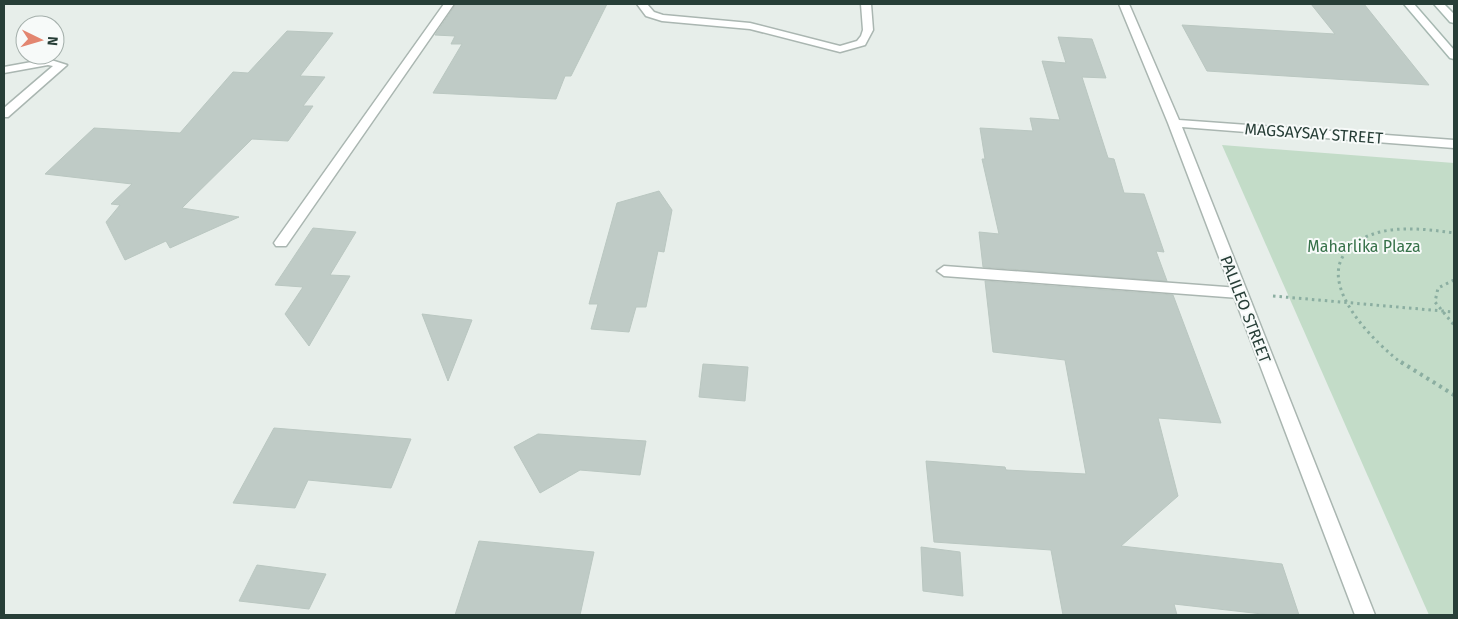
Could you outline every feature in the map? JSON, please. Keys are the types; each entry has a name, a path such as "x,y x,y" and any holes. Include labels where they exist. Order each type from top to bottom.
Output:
{"street":[{"path":"282,243 449,4"},
{"path":"642,4 650,14 662,18 750,26 840,49 861,43 866,37 868,30 866,4"},
{"name":"PALILEO STREET","path":"1124,4 1174,123 1365,615"},
{"path":"1409,4 1454,56"},
{"path":"1439,4 1454,20"},
{"path":"4,70 48,62 61,65 4,114"},
{"name":"MAGSAYSAY STREET","path":"1174,123 1454,144"},
{"path":"944,271 1239,293"}],"path":[{"path":"1454,233 1420,228 1398,228 1363,237 1347,251 1339,270 1340,286 1347,303 1359,322 1377,342 1400,362 1454,394"},
{"path":"1454,280 1438,288 1435,302 1454,325"},
{"path":"1239,293 1454,312"}],"green space":[{"name":"Maharlika Plaza","path":"1222,145 1454,163 1454,615 1429,615"}],"building":[{"path":"456,4 607,4 571,76 565,76 556,99 433,93 462,44 451,44 455,36 435,35"},
{"path":"1311,4 1364,4 1429,85 1207,71 1182,25 1335,34"},
{"path":"287,31 333,33 300,76 325,77 303,106 313,106 288,141 252,139 182,208 239,217 170,248 166,241 125,260 106,222 120,205 111,204 132,184 45,174 94,128 180,133 233,72 248,73"},
{"path":"1058,37 1092,39 1106,78 1082,77 1108,158 1114,159 1124,193 1144,194 1164,252 1156,251 1167,281 983,267 979,232 999,234 982,159 985,159 980,128 1033,131 1030,118 1060,120 1042,61 1066,63"},
{"path":"659,191 672,210 664,252 658,251 646,307 636,307 629,332 591,329 598,304 589,304 617,203"},
{"path":"313,228 356,232 330,275 350,276 309,346 285,314 303,287 275,285"},
{"path":"985,281 1173,295 1221,423 1158,418 1178,496 1121,546 1282,564 1299,615 1271,615 1174,604 1177,615 1063,615 1051,550 934,542 926,461 1005,467 1006,470 1086,474 1065,360 993,352"},
{"path":"422,314 472,320 448,381"},
{"path":"703,364 748,367 745,401 699,397"},
{"path":"274,428 411,439 391,488 308,480 295,508 233,503"},
{"path":"538,434 646,441 640,475 580,470 540,493 514,447"},
{"path":"479,541 594,552 580,615 455,615"},
{"path":"921,547 960,552 963,596 923,591"},
{"path":"257,565 326,574 309,609 239,601"}]}
